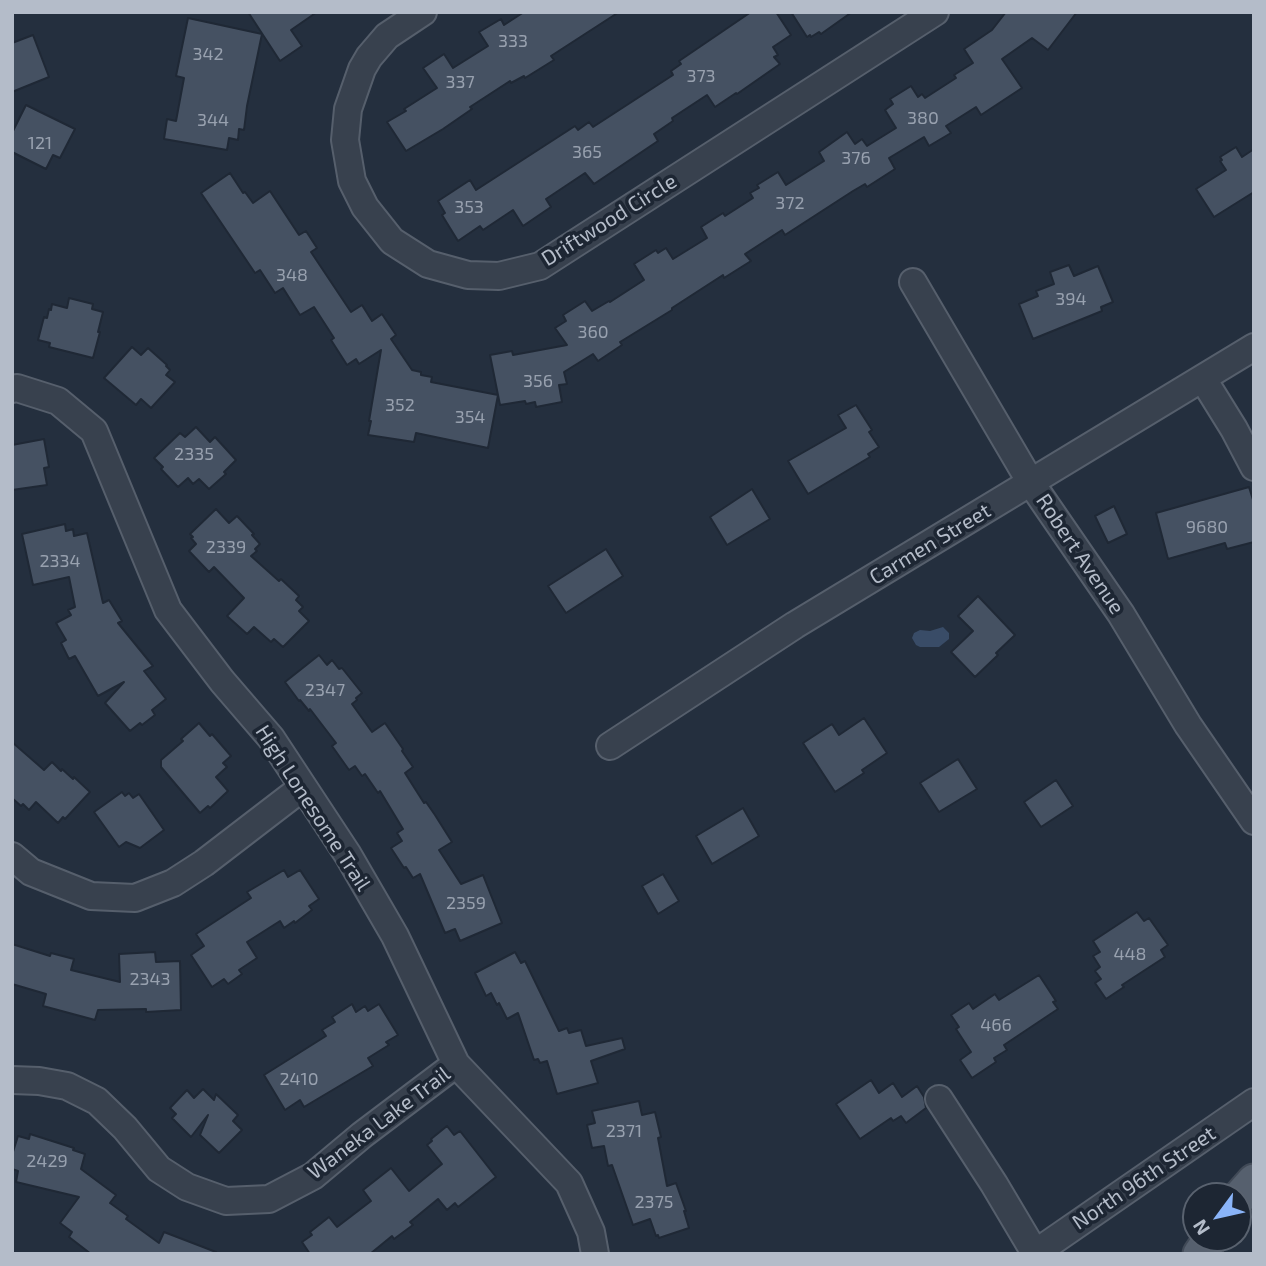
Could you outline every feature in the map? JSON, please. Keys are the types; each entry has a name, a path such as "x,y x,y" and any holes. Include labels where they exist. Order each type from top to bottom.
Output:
{"street":[{"name":"Driftwood Circle","path":"423,12 387,36 362,69 348,109 345,140 352,181 365,207 393,241 428,264 468,275 499,276 540,266 935,12"},
{"name":"Robert Avenue","path":"913,282 1031,483 1121,614 1188,725 1254,821"},
{"name":"Carmen Street","path":"610,746 795,625 1254,347"},
{"path":"1203,379 1254,467"},
{"name":"High Lonesome Trail","path":"12,389 17,388 58,401 94,431 168,610 222,681 271,738 348,855 395,936 456,1064 569,1183 591,1232 595,1254"},
{"path":"12,856 31,872 91,896 135,898 173,883 204,863 303,787"},
{"name":"Waneka Lake Trail","path":"12,1080 67,1086 97,1101 125,1128 159,1169 187,1187 226,1201 269,1199 313,1176 456,1064"},
{"path":"939,1099 994,1184 1034,1253"},
{"name":"North 96th Street","path":"1034,1253 1254,1102"}],"water":[{"path":"943,627 949,633 949,639 939,647 920,647 912,638 914,633 920,630 930,631"}],"building":[{"path":"248,12 317,12 291,30 302,46 280,61"},
{"path":"524,12 619,12 551,56 554,60 525,78 524,76 511,83 510,81 470,107 472,109 443,129 406,151 387,122 437,88 423,68 444,54 453,68 488,46 479,32 501,19 504,25"},
{"path":"751,12 776,12 791,35 773,47 778,55 774,57 780,64 715,107 707,95 672,118 673,121 654,134 658,141 594,184 585,173 546,199 551,207 523,226 513,210 483,230 480,226 458,241 442,215 445,213 438,201 470,180 476,190 575,126 578,130 589,122 593,127 673,75 671,71 681,64 679,61"},
{"path":"791,12 852,12 821,34 819,32 807,37"},
{"path":"1006,12 1077,12 1048,50 1032,38 1002,59 1022,88 981,115 976,107 946,126 951,133 929,146 924,137 889,158 895,169 867,187 865,184 853,191 785,235 782,230 745,254 751,261 724,278 723,275 672,308 620,342 622,345 598,361 593,354 564,372 567,384 559,385 562,402 536,407 535,402 526,404 525,401 500,405 490,355 512,351 513,355 567,345 555,328 566,321 563,315 585,301 592,311 644,280 634,264 656,250 658,253 666,248 673,259 707,238 701,227 753,198 750,193 759,188 757,185 778,172 786,185 824,161 819,152 847,132 855,144 862,139 867,146 896,128 885,110 893,104 890,99 911,86 918,97 922,94 925,98 956,78 954,75 973,63 964,49 992,30"},
{"path":"188,18 262,34 244,130 239,129 238,140 229,138 227,150 164,139 167,119 176,121 184,78 176,76"},
{"path":"33,35 49,77 12,92 12,43"},
{"path":"26,105 75,129 60,158 53,155 46,169 12,152 12,133"},
{"path":"1236,147 1242,157 1254,149 1254,192 1214,217 1196,189 1226,170 1220,157"},
{"path":"230,173 253,203 270,191 299,235 306,231 317,248 311,252 351,312 362,305 372,321 382,314 396,335 391,339 412,370 432,377 431,382 498,395 488,448 416,433 414,442 368,435 381,350 359,364 356,359 347,365 314,307 300,315 283,288 275,293 260,270 255,273 201,193"},
{"path":"1069,265 1074,276 1098,266 1113,302 1101,307 1102,311 1033,339 1019,304 1038,296 1036,291 1054,284 1050,272"},
{"path":"69,298 93,304 92,309 103,312 93,358 49,347 50,343 38,340 44,317 47,318 52,304 67,308"},
{"path":"132,347 141,355 148,348 167,365 170,370 166,375 175,382 151,408 141,399 136,405 104,378"},
{"path":"856,405 879,447 868,454 870,457 808,494 788,461 846,428 838,415"},
{"path":"196,427 210,442 215,437 236,460 224,472 226,474 209,489 199,479 193,484 188,478 178,487 154,458 180,433 185,437"},
{"path":"44,439 49,467 44,468 47,485 12,490 12,445"},
{"path":"1249,487 1254,503 1254,542 1227,549 1225,543 1168,559 1156,513"},
{"path":"752,489 770,519 727,545 710,517"},
{"path":"1114,506 1127,534 1108,543 1095,516"},
{"path":"216,509 229,523 237,516 260,544 251,556 299,596 296,600 303,607 299,611 309,621 283,647 274,639 271,642 254,627 247,634 227,616 244,598 214,567 209,572 189,551 196,544 190,534"},
{"path":"65,524 66,531 73,529 74,536 87,533 103,603 109,600 122,621 118,623 153,666 144,671 166,699 152,710 155,715 130,731 105,703 124,682 98,696 75,656 69,659 61,643 66,640 56,623 71,615 68,610 75,607 69,577 33,585 22,534"},
{"path":"606,549 623,576 566,613 548,586"},
{"path":"978,596 1015,635 975,677 951,652 973,631 958,616"},
{"path":"319,655 327,665 332,660 339,669 342,668 362,693 352,704 372,732 385,723 403,749 413,767 405,773 452,842 439,850 461,884 483,875 502,923 460,941 455,929 445,933 420,874 413,878 391,848 402,841 397,833 403,829 380,791 378,793 365,774 362,776 355,766 349,770 332,746 336,743 285,682"},
{"path":"864,718 887,753 862,770 864,773 835,792 803,743 832,724 839,735"},
{"path":"199,723 231,756 223,763 227,767 216,777 228,791 210,808 208,806 200,813 161,767 161,760"},
{"path":"12,742 44,770 52,762 90,792 65,819 63,817 58,823 36,802 29,810 12,798"},
{"path":"958,759 977,789 939,812 920,783"},
{"path":"1056,780 1073,806 1041,827 1024,802"},
{"path":"122,792 125,796 129,793 133,798 139,794 164,830 140,848 126,842 119,847 94,812"},
{"path":"743,808 759,836 712,864 696,836"},
{"path":"284,870 288,877 300,870 319,899 309,906 312,910 295,923 294,921 284,928 280,921 247,942 257,958 239,970 242,974 228,984 224,979 212,987 191,955 204,946 196,934 251,898 247,892"},
{"path":"663,874 679,901 658,914 642,886"},
{"path":"1137,912 1144,921 1149,918 1168,945 1161,950 1165,957 1122,985 1124,987 1106,999 1095,983 1101,979 1095,971 1100,967 1093,956 1100,952 1093,941"},
{"path":"12,944 50,956 51,953 74,959 71,970 120,982 119,954 155,952 156,962 180,961 181,1010 98,1010 95,1020 43,1006 46,994 12,984"},
{"path":"515,952 521,963 525,961 559,1031 567,1028 569,1033 581,1030 586,1046 622,1038 625,1049 591,1061 598,1083 557,1094 547,1061 540,1063 538,1059 534,1060 518,1013 507,1019 491,993 486,996 475,973"},
{"path":"1039,975 1056,1001 1053,1002 1058,1009 1004,1045 1007,1050 994,1058 996,1062 972,1078 960,1060 971,1052 956,1029 959,1027 951,1015 969,1003 973,1009 995,994 999,1000"},
{"path":"352,1004 356,1012 365,1006 368,1011 379,1004 398,1035 386,1042 389,1045 368,1058 373,1066 304,1107 300,1100 285,1110 264,1075 326,1036 322,1030 335,1022 332,1017"},
{"path":"871,1080 879,1093 893,1083 902,1097 917,1086 924,1097 926,1108 906,1123 901,1116 893,1121 891,1118 860,1139 836,1104"},
{"path":"203,1089 214,1100 216,1094 238,1115 233,1121 242,1130 219,1153 200,1135 208,1115 191,1137 172,1118 176,1114 170,1108 187,1090 194,1098"},
{"path":"639,1101 642,1115 655,1112 667,1186 676,1183 689,1228 659,1238 650,1219 633,1225 612,1165 608,1166 604,1146 592,1148 587,1125 595,1123 592,1111"},
{"path":"447,1126 454,1135 460,1131 496,1177 458,1207 455,1203 447,1210 438,1199 410,1222 413,1225 394,1239 392,1236 370,1254 310,1254 302,1242 312,1235 310,1232 329,1217 337,1227 371,1201 363,1190 391,1168 409,1191 442,1164 427,1145"},
{"path":"30,1134 85,1154 81,1169 116,1195 110,1203 128,1216 126,1219 159,1243 164,1232 216,1254 91,1254 69,1237 72,1232 60,1223 79,1197 16,1182 18,1171 12,1169 12,1155 18,1136 29,1139"}]}
